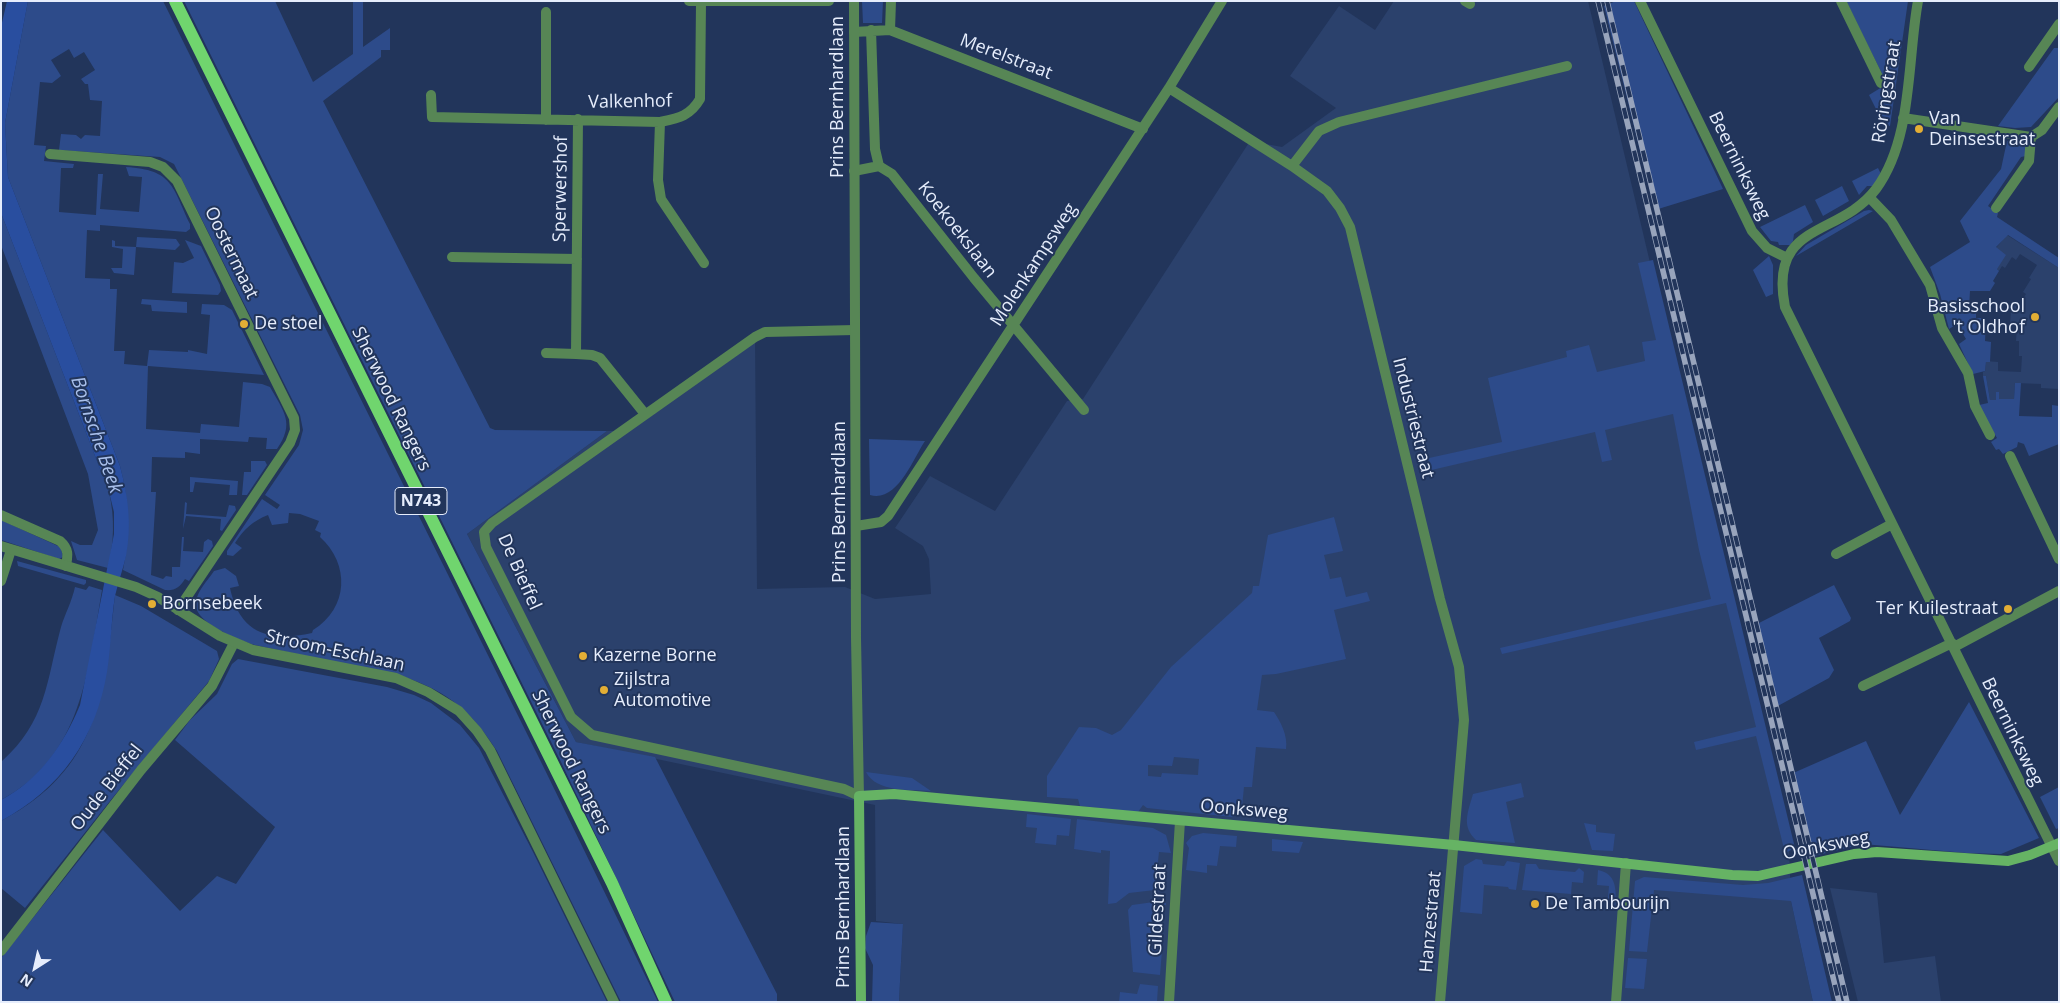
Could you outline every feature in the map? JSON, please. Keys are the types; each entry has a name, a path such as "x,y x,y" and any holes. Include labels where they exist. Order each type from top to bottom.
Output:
{"main road":[{"name":"Sherwood Rangers","path":"175,1 607,874 666,1002"},
{"name":"Oonksweg","path":"860,796 894,794 1454,846 1732,875 1758,876 1854,854 1877,852 2008,861 2054,845"},
{"name":"Prins Bernhardlaan","path":"860,796 861,1002"}],"street":[{"path":"689,1 701,3 828,1"},
{"name":"Prins Bernhardlaan","path":"854,1 854,330 860,796"},
{"path":"890,30 891,1"},
{"name":"Molenkampsweg","path":"856,526 881,522 888,516 1170,88 1222,1"},
{"name":"Beerninksweg","path":"1640,1 1752,231 1767,248 1787,258 1782,276 1785,307 2054,845 2059,861"},
{"path":"1841,1 1881,84"},
{"name":"Röringstraat","path":"1787,258 1796,245 1812,232 1858,206 1869,197 1887,171 1893,158 1903,118 1918,1"},
{"name":"Valkenhof","path":"431,95 432,117 660,122 682,118 694,110 700,99 701,3"},
{"path":"546,12 546,120"},
{"path":"854,171 879,166 875,149 871,30"},
{"name":"Merelstraat","path":"854,32 890,30 1143,129"},
{"path":"2028,67 2057,32"},
{"path":"1292,166 1319,131 1339,122 1567,66"},
{"name":"Industriestraat","path":"1170,88 1292,166 1326,191 1340,208 1350,227 1440,599 1459,667 1464,720 1454,846"},
{"path":"1903,118 2031,137 2042,130 2059,107"},
{"name":"Sperwershof","path":"576,354 578,120"},
{"path":"660,122 658,180 661,199 704,263"},
{"path":"1996,208 2029,161 2031,137"},
{"name":"Oostermaat","path":"50,154 150,162 163,167 169,172 177,181 203,232 294,418 295,430 290,443 178,610"},
{"name":"Koekoekslaan","path":"879,166 892,174 1013,326 1084,410"},
{"path":"1869,197 1891,220 1930,284 1942,328 1968,373 1975,406 1990,435"},
{"name":"Sperwershof","path":"452,257 577,259"},
{"name":"De Bieffel","path":"854,330 765,332 755,337 492,522 484,532 486,547 571,718 592,735 844,789 860,796"},
{"path":"546,353 592,355 600,358 646,414"},
{"path":"2010,456 2059,559"},
{"path":"1,515 60,541 66,546 68,554 66,566"},
{"path":"1836,554 1892,524"},
{"path":"1,580 6,548"},
{"name":"Stroom-Eschlaan","path":"6,548 123,583 158,597 234,643 253,650 396,678 428,692 459,711 477,731 490,750 614,1002"},
{"path":"1863,686 1953,645 2059,591"},
{"name":"Oude Bieffel","path":"1,951 141,770 212,686 234,643"},
{"name":"Gildestraat","path":"1169,1002 1180,821"},
{"name":"Hanzestraat","path":"1440,1002 1454,846"},
{"path":"1616,1002 1626,863"}],"shaded area":[{"path":"28,1 163,1 545,770 658,1002 621,1002 497,751 478,725 458,705 434,689 404,677 248,643 208,623 196,609 196,601 204,585 214,571 225,568 236,576 239,586 230,588 241,616 249,625 259,632 270,635 297,636 312,633 334,610 339,598 340,572 337,560 330,548 320,537 321,533 315,530 319,521 300,514 289,513 288,523 272,525 268,515 258,520 245,530 235,543 242,548 233,556 227,555 227,551 262,499 277,509 280,505 265,495 299,445 303,430 300,415 174,164 160,157 59,150 61,134 76,135 81,139 85,135 100,136 102,101 90,100 88,84 85,84 81,79 95,70 84,52 74,58 69,49 51,60 61,76 52,83 40,82 34,145 46,146 44,161 74,164 73,168 61,168 59,212 96,215 98,174 103,174 100,209 139,212 142,177 129,176 126,167 153,172 169,182 190,224 190,229 186,232 100,225 100,231 87,230 85,278 110,279 110,289 117,289 114,351 125,351 124,364 147,366 149,350 188,352 188,350 207,354 210,315 201,314 202,304 224,305 232,310 264,375 148,366 146,429 200,433 201,424 239,427 243,382 270,387 286,418 285,432 277,449 266,449 267,438 249,437 248,442 200,439 200,454 185,452 185,458 152,457 151,492 156,492 151,575 163,579 166,576 172,577 172,567 180,567 182,537 184,537 183,551 203,552 204,542 208,539 212,541 213,546 189,581 185,579 172,590 165,590 123,570 128,518 120,466 8,177 5,123"},
{"path":"184,1 275,1 313,82 353,54 353,1 363,1 363,47 390,28 390,50 381,50 381,57 323,101 490,428 495,430 607,431 467,534 576,742 655,757 777,994 777,1002 675,1002 561,762"},
{"path":"862,1 883,1 882,23 863,23"},
{"path":"1394,1 1588,1 1789,849 1791,901 1813,1002 899,1001 903,924 876,921 875,805 576,742 467,534 607,431 621,431 755,337 757,589 845,587 875,599 931,594 929,559 923,546 895,528 930,476 995,511 1067,401 1083,399 1250,141 1282,147 1336,108 1290,76 1339,6 1375,30"},
{"path":"1616,1 1634,1 1723,189 1655,210 1604,6"},
{"path":"1846,1 1908,1 1890,126 1884,125 1869,95 1887,84"},
{"path":"2054,48 2059,48 2059,97 2031,127 1998,126"},
{"path":"2007,141 2026,145 2026,156 2021,157 1988,206 1998,213 1997,217 2059,258 2059,268 2008,235 1996,247 2006,255 1997,269 1999,271 1993,281 1995,283 1990,291 1970,291 1969,308 1976,309 1976,318 1986,318 1985,341 1991,342 1990,362 1986,362 1985,371 1973,374 1959,344 1966,339 1957,324 1949,329 1940,294 1930,267 1970,242 1960,221 2001,169"},
{"path":"1878,168 1881,174 1874,186 1867,186 1859,195 1852,181"},
{"path":"1842,186 1849,201 1823,216 1815,200"},
{"path":"1805,205 1813,222 1794,234 1790,245 1779,245 1778,242 1771,241 1760,227"},
{"path":"1864,211 1873,211 1796,256 1806,245"},
{"path":"1,213 109,492 113,530 108,568 77,560 71,541 80,545 92,545 98,530 88,474 1,245"},
{"name":"Basisschool 't Oldhof","path":"2007,235 2059,268 2059,389 2041,388 2041,384 2015,383 2014,399 1999,399 1999,392 1996,392 1996,400 1990,400 1986,376 1983,376 1986,361 1998,362 1998,371 2021,372 2022,356 2019,356 2019,341 2016,341 2017,325 2010,325 2011,309 2014,305 2017,307 2026,294 2023,292 2037,265 2020,254 2016,260 2012,257 2005,268 2002,266 1999,271 1997,269 1996,248"},
{"path":"137,237 176,239 180,245 175,250 136,247"},
{"path":"112,240 115,241 115,246 136,247 134,275 114,273 111,268 122,268 123,249 112,247"},
{"path":"185,240 201,246 220,285 221,291 218,295 172,293 174,262 183,263 194,258"},
{"path":"1769,256 1773,265 1773,294 1766,297 1753,270"},
{"path":"1653,260 1795,848 1785,853 1756,736 1696,750 1694,742 1756,727 1726,603 1502,654 1500,648 1711,599 1699,550 1673,414 1605,430 1612,460 1602,462 1595,432 1423,472 1420,460 1502,442 1488,378 1567,357 1566,351 1589,345 1597,372 1645,361 1642,342 1656,340 1638,263"},
{"path":"142,299 187,302 187,313 152,311 151,305 141,304"},
{"path":"1983,376 1986,376 1990,400 1996,400 1996,392 1999,392 1999,399 2014,399 2015,383 2021,383 2019,416 2052,417 2052,405 2059,406 2059,444 2029,456 2024,444 2018,442 2017,447 2003,454 1999,449 1996,450 1991,442 1997,438 1980,410 1979,405 1988,403"},
{"path":"869,439 925,441 903,478 896,486 880,496 870,495"},
{"path":"251,461 265,461 267,465 247,495 242,495 244,472 251,472"},
{"path":"190,477 238,481 237,495 229,495 230,485 195,482 193,492 190,492"},
{"path":"185,502 187,503 186,514 226,517 229,505 235,506 236,510 222,531 220,530 221,519 186,516 183,529"},
{"path":"1334,517 1343,551 1324,555 1330,579 1341,577 1346,597 1367,592 1370,601 1334,610 1346,659 1276,674 1262,675 1257,710 1274,712 1283,729 1286,749 1256,747 1252,787 1244,787 1242,807 1232,817 1147,808 1143,805 1138,812 1080,806 1078,799 1047,797 1047,776 1079,727 1096,728 1112,735 1121,730 1171,667 1252,593 1253,586 1259,586 1268,535","holes":["1174,757 1199,759 1198,775 1162,773 1161,777 1148,776 1148,765 1172,766"]},
{"path":"1,520 58,546 61,548 63,557 59,559 1,540"},
{"path":"17,561 86,580 86,583 84,585 18,566"},
{"path":"1834,585 1851,618 1850,621 1819,638 1834,670 1829,678 1776,707 1757,624"},
{"path":"89,586 102,590 92,651 77,709 65,736 49,760 28,782 1,800 1,762 28,731 43,700 61,627 75,587 86,590"},
{"path":"115,595 141,606 217,651 219,659 209,681 25,908 1,888 1,821 34,800 59,778 77,753 91,726 100,697 106,665"},
{"path":"238,659 387,687 414,695 431,703 460,725 479,748 607,1002 1,1002 1,958 103,830 180,911 217,876 236,884 275,827 175,740 190,720 217,694 232,664"},
{"path":"1969,702 2039,838 2001,854 1966,853 1863,844 1810,857 1791,774 1866,741 1900,815"},
{"path":"866,772 912,778 931,791 886,787 871,779"},
{"path":"1521,783 1524,797 1506,802 1515,843 1476,840 1471,835 1467,824 1473,794"},
{"path":"2059,787 2059,828 2056,829 2040,797"},
{"path":"1027,814 1071,819 1069,836 1057,835 1056,845 1035,843 1037,828 1026,827"},
{"path":"1077,819 1153,828 1166,835 1171,853 1159,852 1155,890 1129,893 1116,903 1108,904 1110,851 1101,850 1101,853 1074,849"},
{"path":"1584,823 1596,825 1596,832 1615,834 1613,851 1592,850"},
{"path":"1203,833 1237,836 1236,847 1220,846 1217,866 1207,865 1207,873 1186,870 1189,848 1186,843 1192,836"},
{"path":"1272,839 1303,842 1299,853 1272,851"},
{"path":"1476,859 1482,860 1483,864 1504,866 1507,861 1520,863 1516,890 1509,889 1508,887 1484,885 1482,914 1460,912 1464,866"},
{"path":"1526,864 1536,864 1539,869 1575,872 1579,868 1584,872 1583,883 1572,882 1571,894 1522,890"},
{"path":"1598,870 1605,872 1613,880 1616,891 1615,910 1607,909 1609,886 1597,885"},
{"path":"1802,875 1832,1002 1813,1002 1791,901 1654,890 1647,952 1629,951 1635,881 1644,877 1743,885 1768,883"},
{"path":"1830,888 1877,893 1884,963 1935,956 1941,1002 1858,1002"},
{"path":"1154,902 1166,903 1166,905 1153,905 1150,948 1162,950 1160,975 1133,972 1128,910 1132,905"},
{"path":"871,922 903,924 899,1001 902,1002 872,1002 873,965 865,948 866,936"},
{"path":"1628,958 1647,959 1644,989 1625,988"},
{"path":"1140,984 1158,986 1157,1002 1119,1002 1120,992 1137,994"}],"water":[{"name":"Bornsche Beek","path":"7,1 28,1 5,123 8,177 120,466 127,499 129,533 126,556 115,596 107,672 102,696 94,719 84,740 58,777 41,794 1,821 1,800 27,782 49,760 74,719 80,705 114,534 114,512 109,492 1,213 1,27"}],"railway":[{"path":"1598,1 1839,1002"},
{"path":"1607,1 1847,1002"}],"place":[{"name":"Van Deinsestraat","path":"1919,129"},
{"name":"Basisschool 't Oldhof","path":"2035,317"},
{"name":"De stoel","path":"244,324"},
{"name":"Bornsebeek","path":"152,604"},
{"name":"Ter Kuilestraat","path":"2008,609"},
{"name":"Kazerne Borne","path":"583,656"},
{"name":"Zijlstra Automotive","path":"604,690"},
{"name":"De Tambourijn","path":"1535,904"}]}
